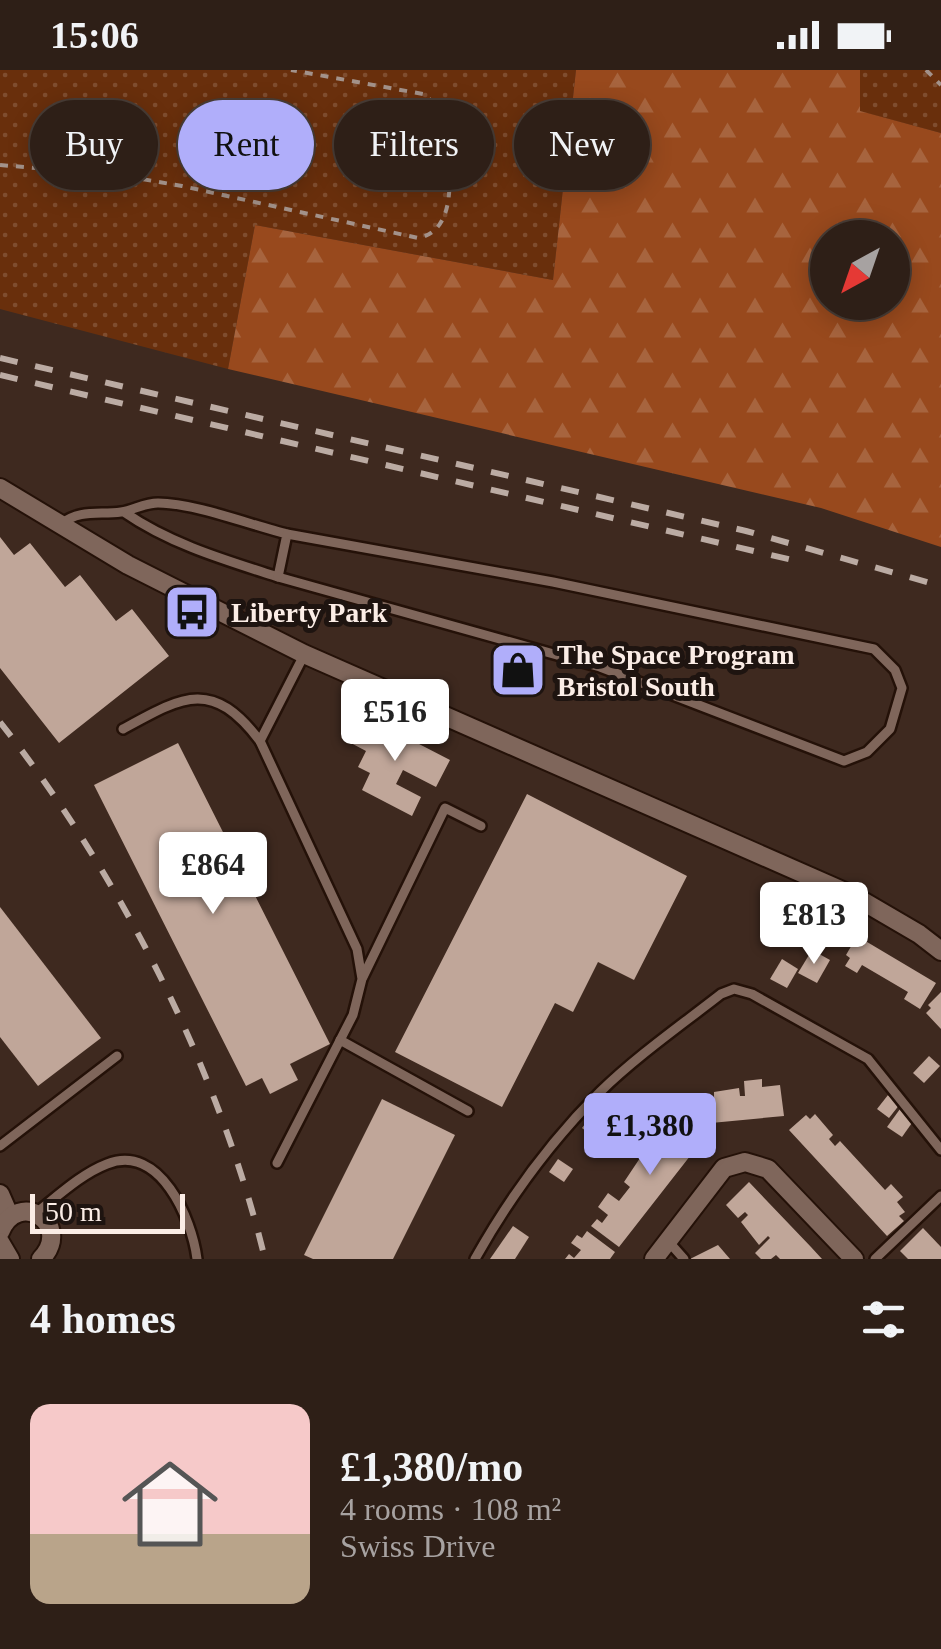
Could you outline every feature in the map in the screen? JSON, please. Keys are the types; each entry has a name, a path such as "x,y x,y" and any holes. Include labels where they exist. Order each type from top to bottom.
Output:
{"street":[{"path":"0,488 128,565 304,654 854,896 920,934 941,952"},
{"path":"654,1259 724,1168 745,1162 768,1170 854,1259"},
{"path":"0,1195 5,1224 23,1211 36,1213 45,1220 51,1230 49,1249 41,1259"}],"lane":[{"path":"59,525 86,513 124,512 141,504 162,502 288,534 553,582 874,649 895,670 902,688 890,729 867,752 844,761 600,668 223,560 143,525 124,512"},
{"path":"278,577 288,534"},
{"path":"260,742 304,654"},
{"path":"124,729 177,700 199,698 223,705 246,722 260,742 357,949 362,979"},
{"path":"277,1163 354,1014 362,979 445,808 481,826"},
{"path":"475,1259 518,1192 580,1112 650,1049 721,994 734,989 752,994 868,1059 941,1150"},
{"path":"340,1040 468,1111"},
{"path":"0,1146 116,1056"},
{"path":"36,1213 88,1174 110,1162 131,1160 150,1168 179,1201 195,1240 197,1259"},
{"path":"874,1259 941,1196"},
{"path":"668,1242 684,1259"}],"path":[{"path":"0,164 118,175 418,238 432,235 441,226 450,181 440,107 422,94 291,70"},
{"path":"926,70 941,86"}],"shaded area":[{"path":"0,70 576,70 573,100 514,100 514,190 563,190 553,280 255,225 228,369 0,309"},
{"path":"860,70 941,70 941,133 859,111"}],"green space":[{"path":"576,70 860,70 860,111 941,133 941,547 821,508 228,369 255,225 553,280 563,190 650,190 650,100 573,100"}],"building":[{"path":"0,537 14,555 30,543 65,587 80,575 116,621 132,609 169,656 59,743 0,668"},
{"path":"363,715 450,760 436,787 403,770 396,784 421,797 412,816 362,790 370,773 358,767 366,751 349,742"},
{"path":"178,743 330,1044 290,1064 298,1080 270,1094 262,1078 246,1086 94,785"},
{"path":"527,794 687,876 634,980 598,962 573,1012 555,1003 502,1107 395,1052"},
{"path":"0,907 101,1038 38,1086 0,1037"},
{"path":"857,936 936,983 920,1009 904,999 908,992 862,965 857,973 845,966 850,958 846,955"},
{"path":"812,950 830,960 817,983 798,973"},
{"path":"782,959 798,969 787,988 770,979"},
{"path":"941,992 941,1029 926,1013 931,1008 928,1005"},
{"path":"929,1056 940,1066 924,1083 913,1073"},
{"path":"762,1079 762,1087 780,1085 784,1116 711,1123 709,1099 714,1098 714,1092 739,1088 740,1096 745,1096 744,1081"},
{"path":"888,1095 900,1104 889,1118 877,1109"},
{"path":"382,1099 455,1135 393,1259 313,1259 304,1255"},
{"path":"608,1104 623,1116 602,1144 582,1128 592,1115 597,1119"},
{"path":"900,1109 914,1120 902,1137 887,1127"},
{"path":"680,1111 708,1133 619,1247 591,1226 597,1219 602,1223 608,1215 598,1207 608,1193 619,1201 630,1187 624,1182 662,1134 656,1130 662,1122 674,1130 680,1122 674,1118"},
{"path":"815,1114 833,1135 829,1139 835,1146 840,1141 885,1190 891,1184 903,1197 897,1202 905,1212 899,1216 904,1221 887,1236 789,1130 806,1115 810,1119"},
{"path":"558,1159 573,1169 564,1182 549,1172"},
{"path":"749,1182 822,1259 780,1259 776,1255 761,1259 755,1253 770,1238 759,1245 741,1222 748,1215 745,1212 738,1218 726,1205"},
{"path":"513,1226 529,1237 515,1259 490,1259"},
{"path":"923,1228 941,1247 941,1259 908,1259 900,1251"},
{"path":"587,1231 615,1252 610,1259 565,1259 569,1254 574,1258 581,1250 571,1243"},
{"path":"718,1245 730,1259 690,1259"}],"railway":[{"path":"0,358 746,531 941,586"},
{"path":"0,375 801,562"},
{"path":"0,722 86,844 160,977 221,1116 265,1259"}],"place":[{"name":"Liberty Park","path":"192,612"},
{"name":"The Space Program Bristol South","path":"518,670"}]}
